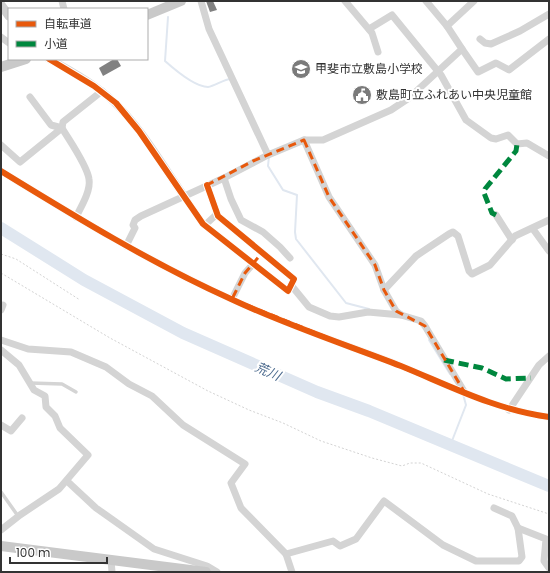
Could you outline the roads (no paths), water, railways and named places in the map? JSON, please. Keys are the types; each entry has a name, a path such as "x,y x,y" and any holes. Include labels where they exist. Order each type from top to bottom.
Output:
{"main road":[{"path":"148,14 166,4 181,1"},
{"path":"1,5 8,15"},
{"path":"1,68 23,60"},
{"path":"1,546 206,572"}],"street":[{"path":"201,1 209,29 268,155"},
{"path":"345,1 369,29 378,52"},
{"path":"426,1 447,26 478,72 496,63 509,70 549,39"},
{"path":"447,26 474,1"},
{"path":"480,39 485,43 491,44 520,31 549,14"},
{"path":"369,29 392,15 438,70 449,87 466,120 491,138 496,139 508,135 517,144 526,143 549,156"},
{"path":"126,246 135,228 133,224 135,220 224,178 268,155 304,140 323,140 391,110 409,98 462,48"},
{"path":"51,60 102,91 116,103 139,131 205,225 288,291 294,279 217,214 208,185"},
{"path":"76,217 85,199 89,180 78,154 62,128 63,122 102,91"},
{"path":"30,97 51,125 62,128"},
{"path":"1,145 20,162 62,128"},
{"path":"304,140 329,197 375,265 384,290 396,311 401,315"},
{"path":"1,171 126,246 232,300 509,410 549,417"},
{"path":"224,178 231,199 241,220 263,232 280,246 290,258"},
{"path":"205,225 217,214"},
{"path":"496,215 512,240"},
{"path":"384,290 416,256 453,232 458,236 469,271 472,274 490,265 512,240 526,230 533,229 549,220"},
{"path":"533,229 549,251"},
{"path":"232,300 245,273 253,264"},
{"path":"291,285 309,307 330,316 339,317 368,312 401,315 421,321 465,393"},
{"path":"1,340 28,349 71,352 106,367 119,377 152,396 183,425 245,464 231,483 241,508 286,554 292,572"},
{"path":"1,350 19,365 34,390 45,396 46,407 56,416 60,428 88,455 59,489 18,516 1,530"},
{"path":"509,410 539,365 549,356"},
{"path":"1,425 11,431 22,418"},
{"path":"67,481 96,508 154,549 207,566 217,572"},
{"path":"286,554 333,541 340,546 356,539 384,501 443,545 476,561 519,561 522,557 518,528 512,516 494,508"},
{"path":"518,528 546,539 544,561 549,568"},
{"path":"111,560 112,572"}],"lane":[{"path":"29,383 62,384 76,392"},
{"path":"1,492 18,516"}],"waterway":[{"path":"168,17 165,61 185,77 203,86 208,87 231,79"},
{"path":"269,156 268,166 283,190 297,195 296,239 346,303 369,309"},
{"name":"荒川","path":"1,228 84,280 183,333 317,392 369,411 549,486"},
{"path":"429,340 450,374"},
{"path":"450,446 466,405 463,394"}],"place":[{"name":"甲斐市立敷島小学校","path":"301,69"},
{"name":"敷島町立ふれあい中央児童館","path":"362,95"}]}
